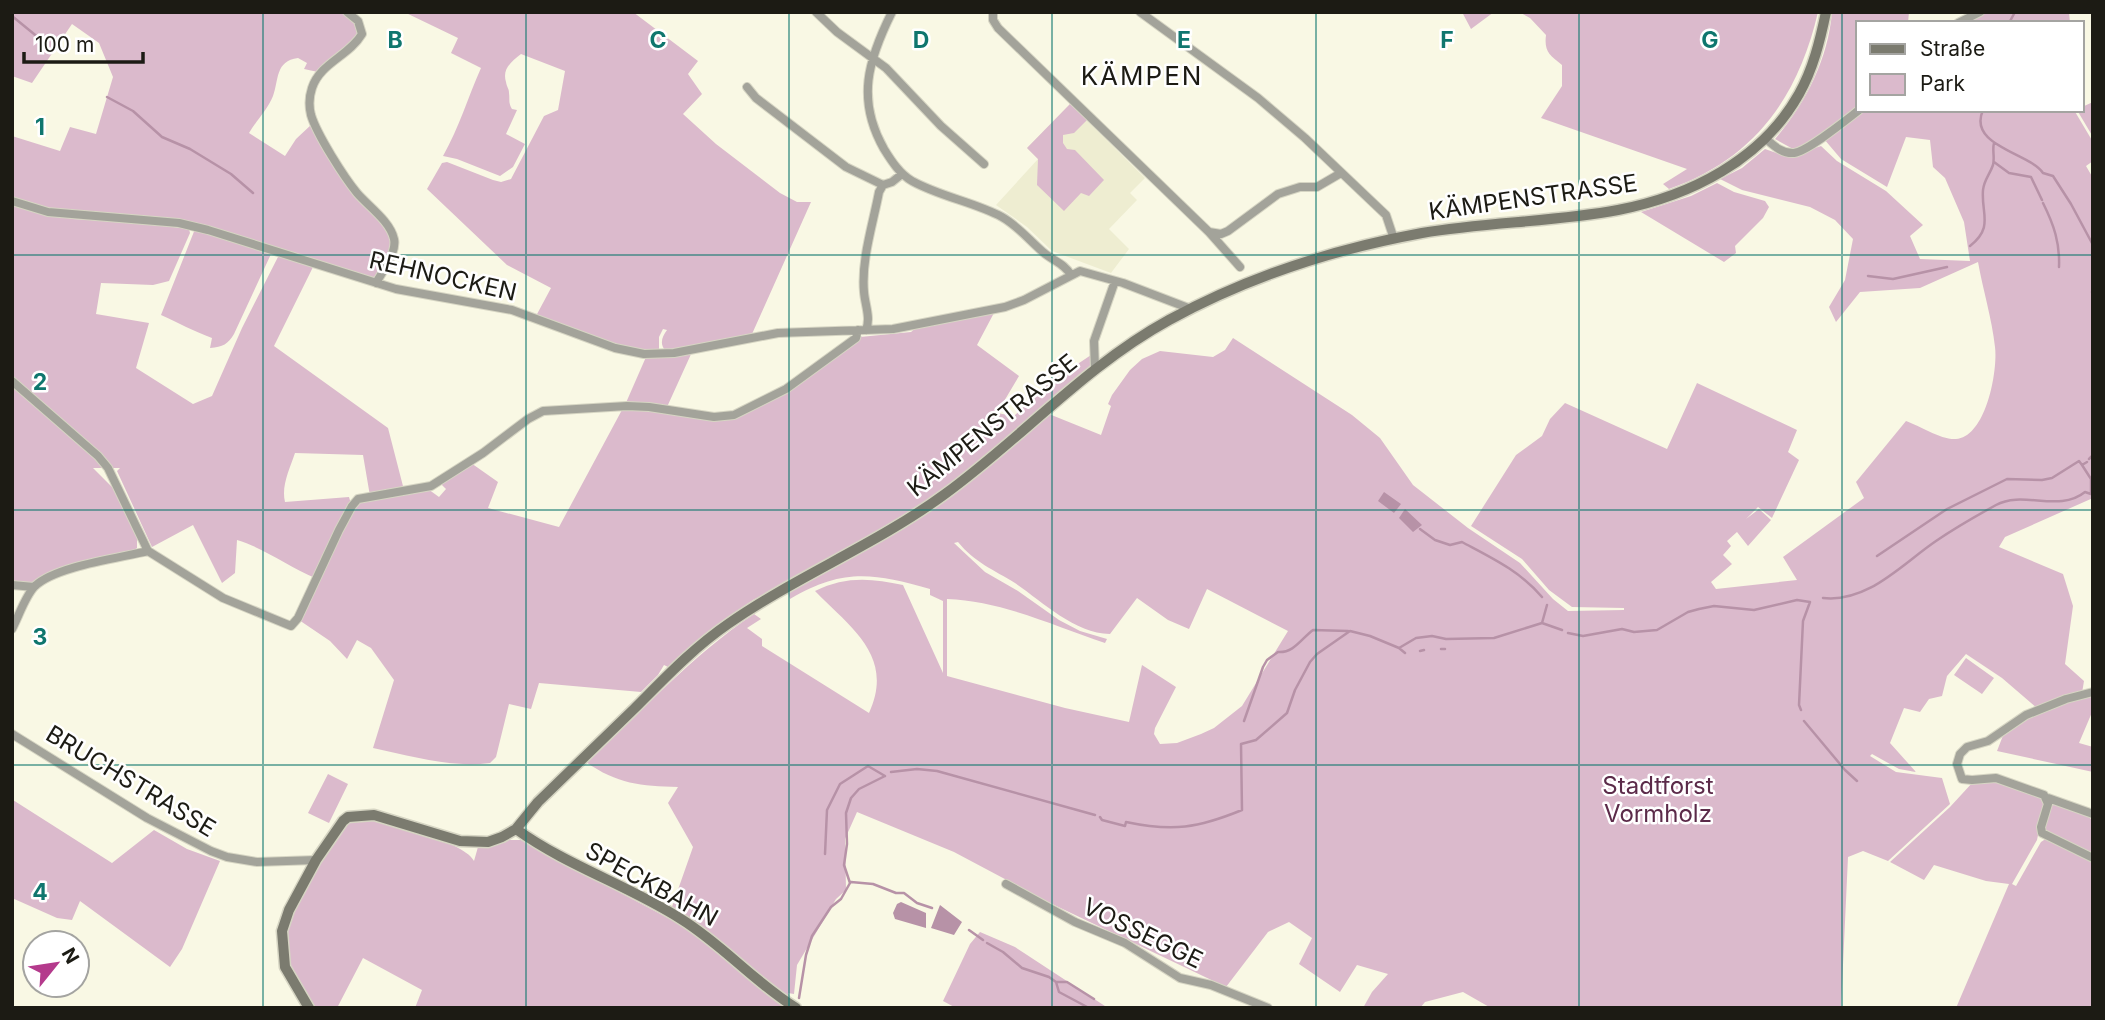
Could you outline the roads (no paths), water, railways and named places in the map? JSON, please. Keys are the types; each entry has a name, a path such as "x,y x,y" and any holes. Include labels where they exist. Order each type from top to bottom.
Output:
{"street":[{"path":"347,12 358,21 362,34 355,44 316,80 309,98 310,109 318,130 355,190 388,227 394,239 394,247 376,283"},
{"path":"816,12 902,83 941,126 984,164"},
{"path":"892,12 872,57 867,88 869,110 880,142 902,174 935,192 1004,219 1044,253 1066,267 1071,275 1087,271 1154,293 1191,309"},
{"path":"993,12 993,20 998,29 1209,232 1240,267"},
{"path":"1140,12 1258,98 1386,215 1394,239"},
{"name":"KÄMPENSTRASSE","path":"516,829 538,802 691,653 724,627 779,591 945,494 1095,369 1149,332 1191,309 1284,269 1394,239 1453,228 1584,215 1647,203 1674,195 1716,176 1750,152 1786,114 1806,80 1819,47 1826,12"},
{"path":"1962,21 1980,12"},
{"path":"747,87 756,98 846,167 883,185"},
{"path":"1765,138 1780,150 1794,153 1818,140 1856,112"},
{"path":"1209,232 1220,234 1228,231 1278,194 1300,187 1317,187 1341,173"},
{"path":"12,381 98,456 108,468 148,551 223,598 291,626 298,618 346,515 358,499 432,486 543,411 627,406 714,417 734,415 786,389 856,338 869,324 864,275 879,192 883,185 902,174"},
{"name":"REHNOCKEN","path":"12,201 48,212 179,223 208,230 397,289 512,310 615,348 645,354 674,353 778,333 893,329 1005,307 1071,275"},
{"path":"1095,369 1094,341 1115,281"},
{"path":"12,585 34,587 69,570 148,551"},
{"path":"12,629 34,587"},
{"path":"2093,692 2066,699 2026,715 1988,741 1967,747 1956,764 1962,779 2003,780 2093,814"},
{"name":"BRUCHSTRASSE","path":"12,734 147,818 211,851 227,857 257,862 316,860"},
{"path":"2048,799 2042,833 2093,858"},
{"path":"309,1008 285,967 282,931 289,910 316,860 333,833 348,817 374,815 475,843 502,837 516,829"},
{"name":"SPECKBAHN","path":"516,829 557,855 678,916 709,936 747,972 796,1008"},
{"name":"VOSSEGGE","path":"1006,884 1075,922 1125,943 1180,978 1211,985 1268,1008"}],"waterway":[{"path":"2010,21 2015,12"},
{"path":"12,16 45,43"},
{"path":"107,97 133,111 162,137 190,149 231,174 253,193"},
{"path":"1982,112 1980,122 1984,132 1992,140 2043,173 2053,176 2093,245"},
{"path":"1970,246 1982,233 1984,226 1983,190 1993,165 1994,143"},
{"path":"1994,162 2009,173 2031,177 2042,200"},
{"path":"2043,203 2056,234 2059,267"},
{"path":"1868,276 1893,279 1947,267"},
{"path":"2089,459 2093,455"},
{"path":"1877,556 1947,509 2007,479 2042,480 2052,478 2079,461 2082,465"},
{"path":"1823,598 1839,598 1870,588 1943,536 1996,505 2018,500 2064,501 2085,492 2091,494 2091,479 2082,465 2087,462"},
{"path":"1420,529 1435,540 1450,545 1462,542 1495,560 1515,572 1542,597"},
{"path":"1568,633 1583,636 1622,629 1634,632 1657,630 1688,612 1714,606 1754,610 1797,600 1810,602 1803,621 1799,705 1801,710"},
{"path":"1542,623 1547,605"},
{"path":"1100,817 1102,820 1125,826 1126,822 1172,827 1212,821 1242,810 1241,744 1256,740 1287,713 1295,690 1310,662 1350,631 1399,648 1416,638 1494,638 1542,623 1562,630"},
{"path":"1244,721 1267,660 1278,652 1293,648 1313,630 1348,631"},
{"path":"1399,648 1405,653"},
{"path":"1420,651 1424,650"},
{"path":"1804,721 1857,781"},
{"path":"825,854 827,810 840,784 868,766 885,776"},
{"path":"891,772 917,769 937,771 1095,815"},
{"path":"799,998 812,936 850,883 844,865 847,844 846,813 851,798 859,789 885,776"},
{"path":"851,882 873,884 896,893 904,893 917,903 932,908"},
{"path":"969,930 983,940"},
{"path":"987,943 1022,968 1049,977 1056,982 1059,992 1089,1008"},
{"path":"1057,982 1067,982 1094,999"}],"district":[{"name":"KÄMPEN","path":"1142,75"}],"park label":[{"name":"Stadtforst Vormholz","path":"1658,799"}]}
